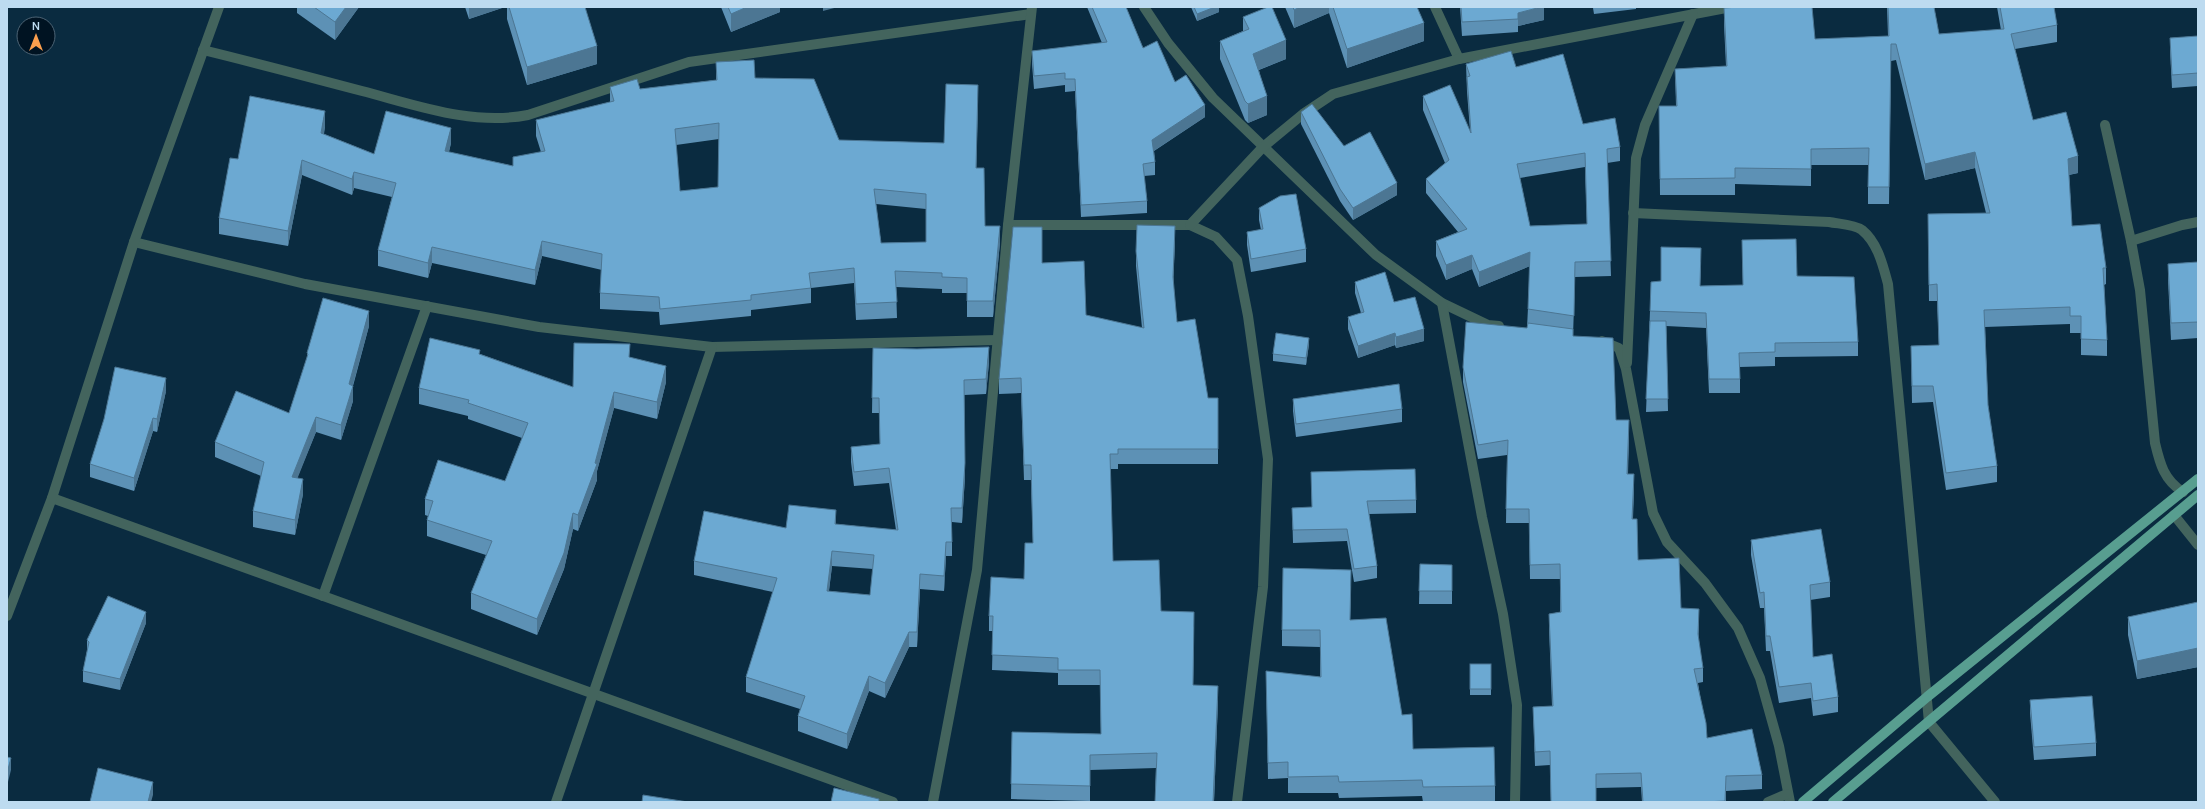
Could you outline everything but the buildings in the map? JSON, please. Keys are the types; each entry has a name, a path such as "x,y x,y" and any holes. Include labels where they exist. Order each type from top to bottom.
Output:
{"main road":[{"path":"1803,802 1927,696 2198,479"},
{"path":"1833,802 2198,495"}],"street":[{"path":"7,616 52,498 134,242 219,7"},
{"path":"1144,7 1168,43 1213,98 1376,255 1442,303 1488,325 1511,328"},
{"path":"1434,7 1459,60"},
{"path":"1190,226 1263,147 1303,114 1333,94 1459,60 1693,14 1706,9 1731,7"},
{"path":"204,50 442,112 484,119 505,120 528,115 689,62 1031,11 1008,225 977,570 933,802"},
{"path":"1626,369 1636,158 1645,125 1693,14"},
{"path":"2105,125 2131,241 2140,290 2155,443 2160,464 2166,477 2183,492"},
{"path":"1633,213 1829,222 1851,226 1862,230 1871,241 1880,257 1888,284 1929,722 1995,802"},
{"path":"2131,241 2182,225 2198,222"},
{"path":"1008,225 1190,226 1216,237 1237,260 1248,316 1268,459 1263,587 1237,802"},
{"path":"134,242 305,284 540,327 712,347 997,340"},
{"path":"1442,303 1480,509 1503,614 1517,704 1515,802"},
{"path":"324,596 427,306"},
{"path":"1588,339 1604,341 1619,348 1626,369 1654,513 1667,542 1705,583 1738,628 1760,678 1779,746 1788,798 1768,802"},
{"path":"556,802 592,693 712,347"},
{"path":"52,498 893,802"},
{"path":"2174,516 2198,545"}]}
